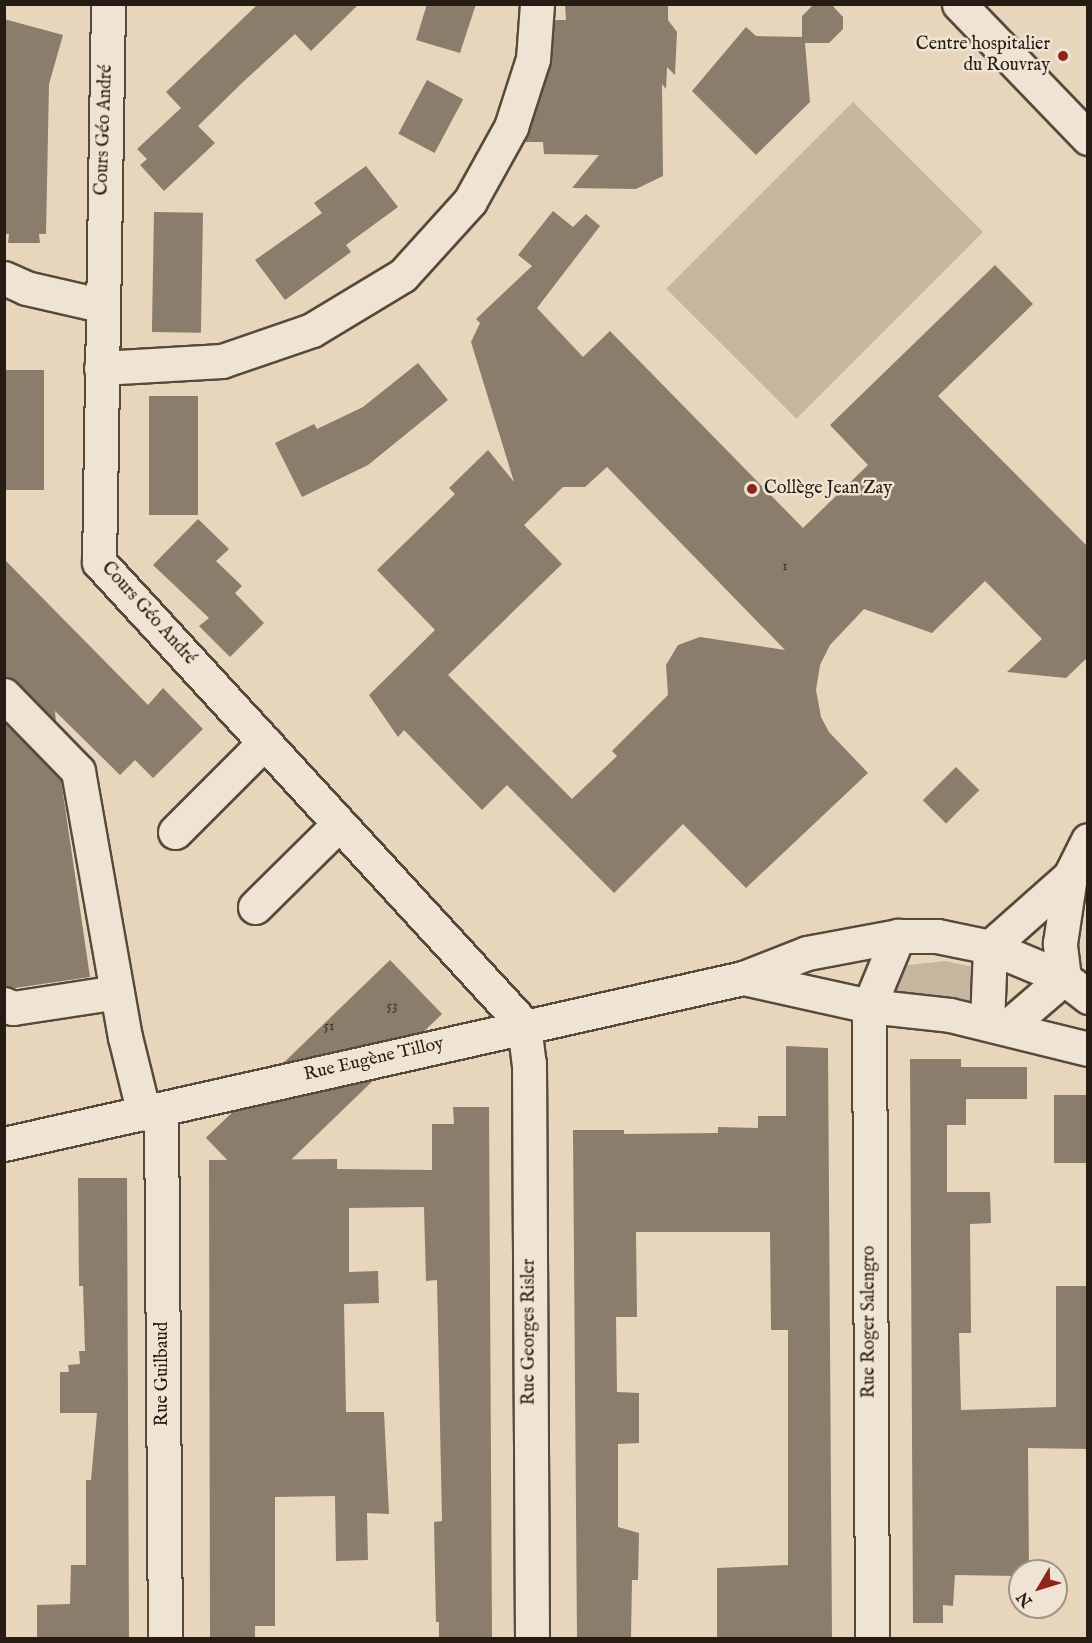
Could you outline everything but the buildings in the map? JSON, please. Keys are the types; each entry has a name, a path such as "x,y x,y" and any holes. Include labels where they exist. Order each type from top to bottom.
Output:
{"street":[{"name":"Cours Géo André","path":"108,4 100,305 99,561 524,1025"},
{"path":"101,368 222,361 312,330 403,275 470,201 511,128 533,59 537,4"},
{"path":"959,4 1088,138"},
{"path":"4,278 26,288 100,305"},
{"name":"Rue Guilbaud","path":"4,695 78,771 117,992 152,1112 165,1638"},
{"path":"175,832 265,742"},
{"path":"255,907 339,824"},
{"path":"1070,876 990,947 997,1025 1076,988 1060,943 1070,876 1088,840"},
{"path":"869,1006 898,936"},
{"name":"Rue Eugène Tilloy","path":"4,1144 152,1112 524,1025 743,978 807,953 898,936 937,936 990,947 1076,988"},
{"name":"Rue Eugène Tilloy","path":"743,978 869,1006 997,1025 1088,1049"},
{"path":"4,1004 13,1008 117,992"},
{"name":"Rue Roger Salengro","path":"869,1006 872,1638"},
{"name":"Rue Georges Risler","path":"524,1025 528,1063 532,1638"}],"shaded area":[{"path":"853,102 983,232 796,419 666,289"},
{"path":"945,961 978,968 979,1006 893,990 901,966"}],"place":[{"name":"Centre hospitalier du Rouvray","path":"1063,56"},
{"name":"Collège Jean Zay","path":"752,489"}]}
